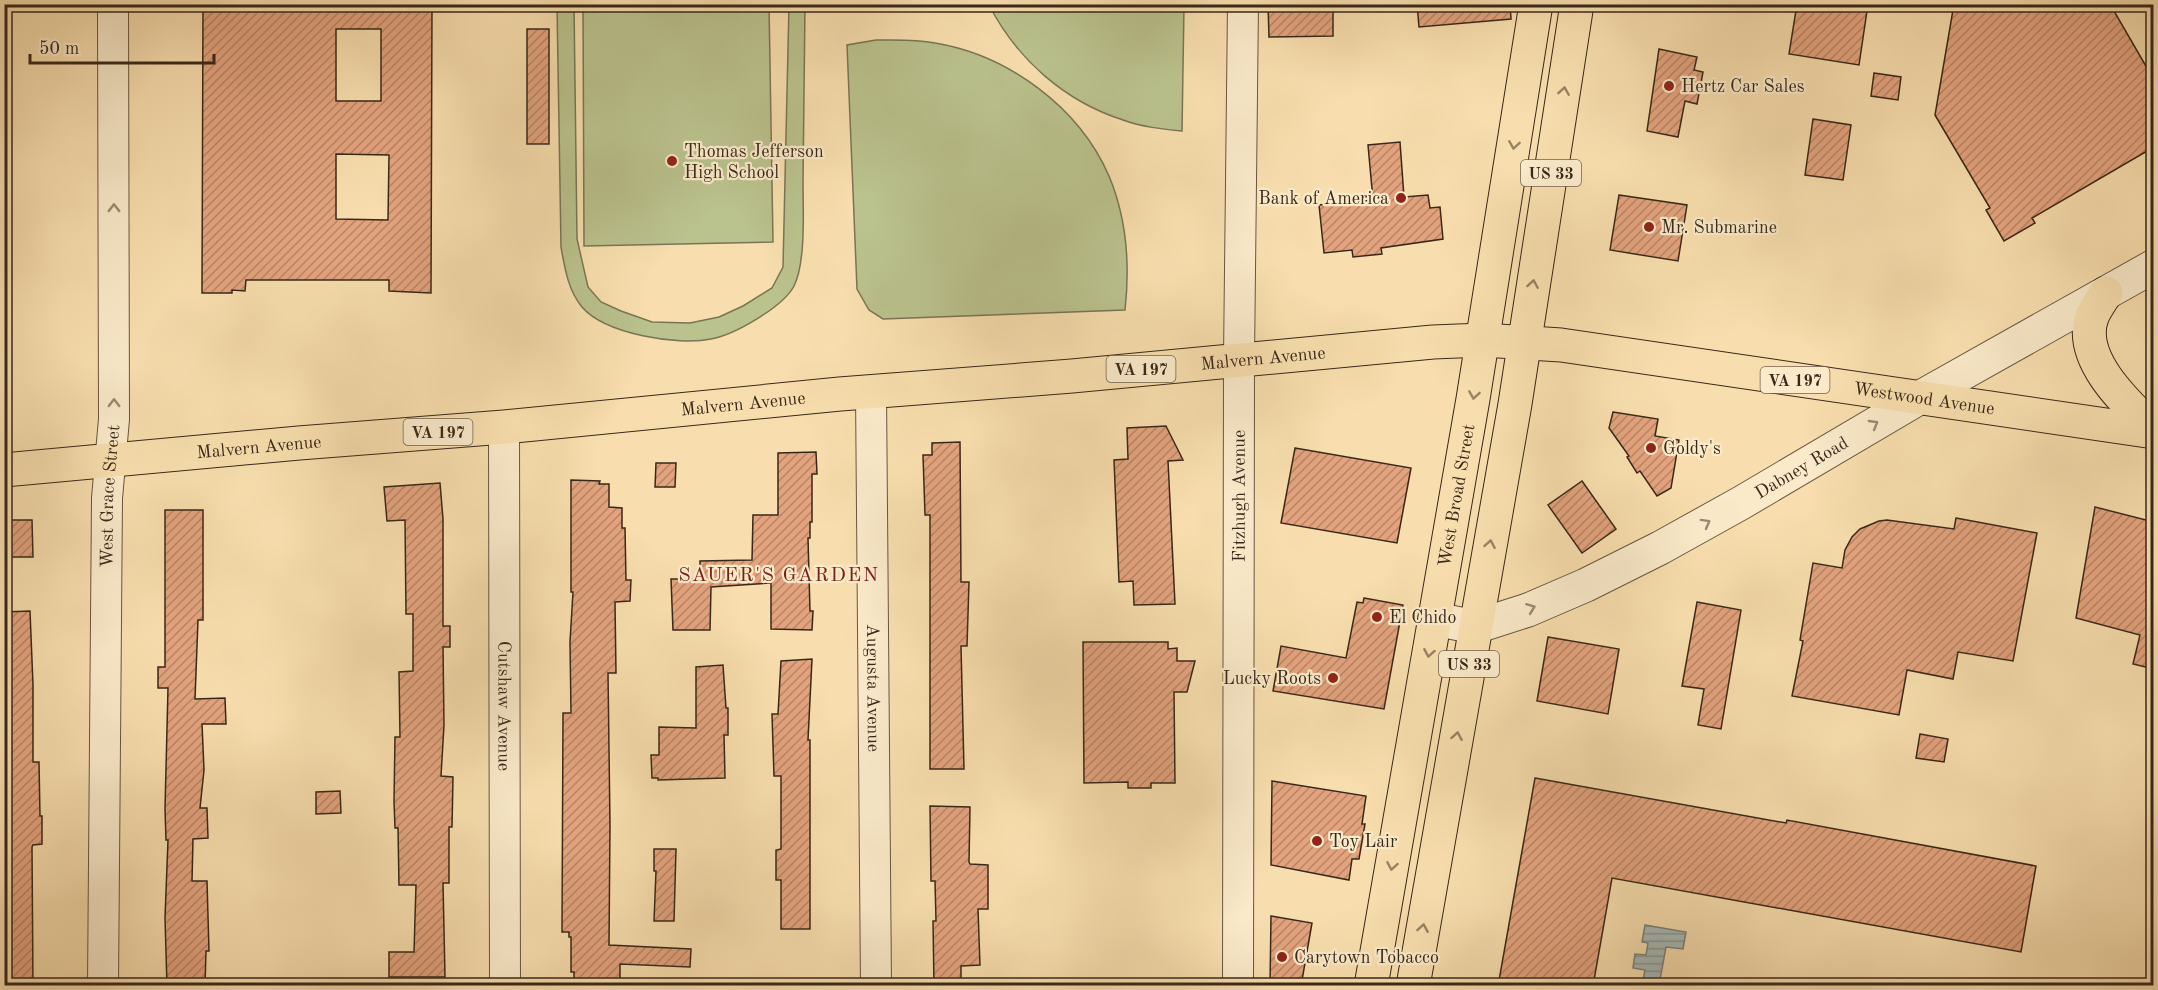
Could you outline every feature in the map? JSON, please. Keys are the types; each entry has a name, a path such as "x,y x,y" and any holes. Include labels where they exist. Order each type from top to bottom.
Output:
{"main road":[{"name":"West Broad Street","path":"1371,986 1483,340 1536,4"},
{"name":"US 33","path":"1413,986 1524,342 1577,4"},
{"path":"2106,293 2092,318 2090,336 2096,360 2111,386 2154,431"},
{"name":"Malvern Avenue","path":"4,470 504,427 871,391 1072,376 1433,342 1483,340"},
{"name":"Westwood Avenue","path":"1483,340 1561,345 2154,431"}],"street":[{"name":"West Grace Street","path":"104,986 107,498 114,419 113,4"},
{"name":"Fitzhugh Avenue","path":"1239,986 1239,359 1243,4"},
{"name":"Dabney Road","path":"1435,619 1476,627 1538,606 1586,585 1742,503 1919,398 2154,266"},
{"name":"Augusta Avenue","path":"871,391 876,986"},
{"name":"Cutshaw Avenue","path":"504,427 505,986"}],"green space":[{"path":"557,5 574,5 577,239 588,287 601,302 652,322 690,323 719,317 743,306 772,288 783,267 789,5 805,5 803,221 800,264 794,286 788,294 780,303 757,319 732,332 711,339 680,341 662,339 624,331 607,324 582,307 573,294 561,247"},
{"path":"583,5 769,5 773,242 584,246"},
{"path":"989,5 1184,5 1182,131 1145,126 1123,120 1101,112 1062,90 1044,76 1013,43"},
{"path":"876,40 928,42 962,49 1014,72 1060,107 1096,151 1115,192 1126,242 1125,310 883,319 869,310 857,289 847,45"}],"shaded area":[{"path":"1645,925 1686,932 1683,949 1666,947 1659,985 1642,985 1645,970 1633,968 1635,954 1646,955 1648,943 1642,942"}],"building":[{"path":"203,4 432,4 431,293 389,291 389,280 246,280 245,291 202,293","holes":["336,29 381,29 381,101 336,101","336,154 389,155 388,220 336,219"]},
{"path":"1268,4 1333,4 1333,36 1269,37"},
{"path":"1417,4 1510,4 1511,19 1419,27"},
{"path":"1797,4 1868,4 1859,65 1789,54"},
{"path":"1954,4 2110,4 2154,80 2154,147 2032,218 2035,223 2004,241 1986,210 1990,208 1935,115"},
{"path":"527,29 549,29 549,144 527,144"},
{"path":"1659,49 1697,57 1694,70 1703,72 1697,104 1685,101 1678,137 1647,131"},
{"path":"1874,73 1901,77 1898,100 1871,96"},
{"path":"1813,119 1851,125 1843,180 1805,175"},
{"name":"Bank of America","path":"1400,142 1404,197 1428,195 1430,208 1440,207 1443,239 1381,248 1382,254 1353,257 1352,250 1324,253 1319,205 1373,200 1368,145"},
{"name":"Mr. Submarine","path":"1619,195 1687,205 1678,261 1610,250"},
{"name":"Goldy's","path":"1613,412 1658,419 1655,436 1679,440 1671,488 1657,496 1640,471 1637,473 1627,457 1629,456 1609,428"},
{"path":"1166,426 1183,460 1168,461 1175,604 1134,605 1133,581 1119,582 1114,460 1128,459 1127,428"},
{"path":"960,442 961,582 969,582 967,646 961,646 964,769 930,769 930,515 925,515 923,455 932,455 932,443"},
{"path":"1295,448 1411,468 1397,543 1281,523"},
{"path":"816,452 817,474 812,474 812,522 810,522 810,538 808,538 810,611 813,611 812,630 771,629 771,583 711,587 710,630 673,630 671,579 700,579 700,561 752,560 753,515 778,515 778,453"},
{"path":"656,463 676,463 675,487 655,487"},
{"path":"571,480 600,481 599,484 609,484 609,507 622,508 622,528 625,528 626,580 631,580 630,601 615,602 616,673 608,673 609,945 691,949 690,967 620,964 620,986 574,986 574,972 571,972 571,937 569,937 569,932 562,932 563,713 571,713 570,642 573,592 571,592"},
{"path":"1582,481 1616,529 1582,553 1548,505"},
{"path":"440,483 443,519 443,626 450,626 450,647 443,647 444,725 441,776 453,777 452,827 449,827 449,883 443,883 445,977 389,977 389,952 414,952 416,885 399,885 398,828 395,828 394,801 395,737 400,737 399,672 413,671 413,614 406,614 405,520 387,521 384,487"},
{"path":"2095,507 2154,522 2154,669 2133,664 2140,635 2076,618"},
{"path":"165,510 203,510 203,620 198,620 195,699 225,698 226,724 202,724 204,770 200,808 207,808 208,838 193,839 192,881 207,881 209,951 206,951 205,986 167,986 165,918 168,840 166,840 165,809 168,688 158,688 158,667 165,667"},
{"path":"1956,518 2037,533 2013,661 1958,652 1953,679 1907,670 1899,715 1792,696 1803,641 1800,640 1813,563 1842,568 1845,550 1852,537 1860,529 1879,521 1887,520 1954,529"},
{"path":"4,520 32,520 33,557 4,557"},
{"name":"Lucky Roots","path":"1364,598 1403,605 1384,709 1273,691 1281,646 1346,658 1357,602 1363,603"},
{"path":"1697,602 1741,610 1721,729 1698,725 1704,689 1682,686"},
{"path":"30,611 33,762 39,762 40,816 42,816 42,844 32,847 33,986 4,986 4,612"},
{"path":"1548,637 1619,649 1608,714 1537,701"},
{"path":"1083,642 1168,642 1168,649 1177,648 1177,661 1195,661 1187,692 1174,692 1175,783 1151,783 1151,788 1128,788 1128,782 1084,783"},
{"path":"812,659 808,740 810,740 810,929 781,929 781,880 776,880 776,850 781,849 781,776 774,776 772,714 778,714 781,661"},
{"path":"723,665 726,708 728,708 728,735 724,735 725,778 658,780 658,778 652,778 651,755 659,755 659,727 696,728 696,667"},
{"path":"1920,734 1948,739 1944,762 1916,758"},
{"path":"1535,778 1786,823 1787,820 2036,866 2021,952 1612,878 1593,986 1498,986"},
{"name":"Toy Lair","path":"1272,781 1366,796 1362,824 1365,824 1359,859 1352,859 1349,880 1271,865"},
{"path":"340,791 341,813 316,814 316,792"},
{"path":"930,806 970,807 969,862 970,864 988,865 988,909 978,909 980,965 961,966 961,986 934,986 933,921 936,921 935,881 931,881"},
{"path":"654,849 676,849 674,921 654,921 656,871 654,871"},
{"path":"1271,916 1312,923 1301,986 1270,986"}],"place":[{"name":"Hertz Car Sales","path":"1669,86"},
{"name":"Thomas Jefferson High School","path":"672,161"},
{"name":"Bank of America","path":"1401,198"},
{"name":"Mr. Submarine","path":"1649,227"},
{"name":"Goldy's","path":"1651,448"},
{"name":"El Chido","path":"1377,617"},
{"name":"Lucky Roots","path":"1333,678"},
{"name":"Toy Lair","path":"1317,841"},
{"name":"Carytown Tobacco","path":"1282,957"}],"district":[{"name":"SAUER'S GARDEN","path":"779,574"}]}
